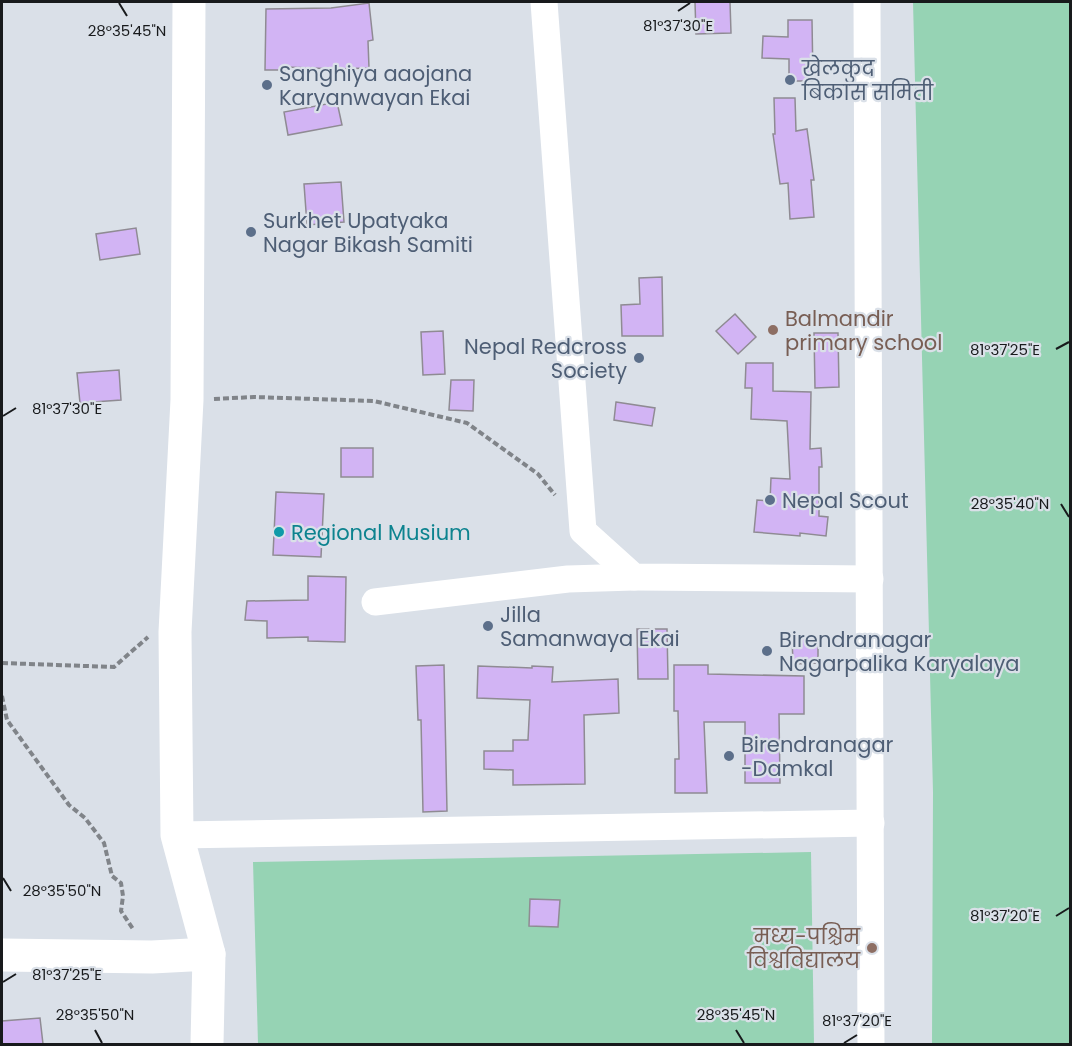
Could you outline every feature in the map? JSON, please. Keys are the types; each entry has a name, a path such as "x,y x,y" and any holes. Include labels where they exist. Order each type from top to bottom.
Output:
{"street":[{"path":"189,2 187,400 175,632 177,835 209,954 207,1044"},
{"path":"544,2 583,531 634,577"},
{"path":"867,2 872,1044"},
{"path":"375,603 568,579 634,577 870,579"},
{"path":"177,835 871,823"},
{"path":"2,955 152,957 209,954"}],"path":[{"path":"187,400 254,397 374,401 467,423 538,474 557,499"},
{"path":"2,663 114,667 160,629 175,632"},
{"path":"2,696 7,720 13,730 34,754 69,805 85,818 104,843 112,876 121,883 123,896 121,911 152,957"}],"green space":[{"path":"913,2 1070,2 1070,1044 932,1044 933,792"},
{"path":"811,852 814,1044 258,1044 253,862"}],"building":[{"path":"695,2 730,2 731,33 696,34"},
{"path":"369,3 373,40 368,41 369,68 286,67 286,70 265,70 266,9 331,8"},
{"path":"788,20 812,20 813,81 789,81 789,59 762,58 763,36 788,37"},
{"path":"774,98 795,98 796,131 807,129 814,180 811,180 814,217 790,219 788,183 780,184 773,134 775,134"},
{"path":"337,102 342,125 288,135 284,112"},
{"path":"341,182 344,222 307,225 304,184"},
{"path":"136,228 140,254 100,260 96,234"},
{"path":"662,277 663,336 622,336 621,305 640,304 639,278"},
{"path":"735,314 756,337 738,354 716,331"},
{"path":"443,331 445,374 423,375 421,332"},
{"path":"814,333 838,333 839,387 815,388"},
{"path":"746,363 773,363 773,391 811,392 810,449 821,448 819,516 828,517 826,536 754,532 757,500 770,501 771,478 790,479 787,421 751,419 752,388 745,388"},
{"path":"119,370 121,400 80,403 77,373"},
{"path":"451,380 474,380 473,411 449,410"},
{"path":"616,402 655,408 652,426 614,420"},
{"path":"341,448 373,448 373,477 341,477"},
{"path":"276,492 324,494 321,557 273,555"},
{"path":"308,576 346,577 345,642 308,641 308,637 267,638 267,621 245,620 247,601 308,600"},
{"path":"637,629 667,629 668,679 638,679"},
{"path":"792,637 818,637 818,663 793,664"},
{"path":"444,665 447,811 423,812 421,720 418,720 416,666"},
{"path":"674,665 708,665 708,674 804,676 804,714 779,714 780,783 745,783 745,722 704,722 707,793 675,793 675,759 679,759 678,711 674,711"},
{"path":"478,666 553,667 552,682 618,679 619,713 584,715 585,784 513,785 513,770 484,769 484,751 513,751 513,740 528,740 530,700 477,698"},
{"path":"530,899 560,900 558,927 529,926"},
{"path":"40,1018 43,1044 2,1044 2,1021"}],"place":[{"name":"खेलकुद बिकास समिती","path":"790,80"},
{"name":"Sanghiya aaojana Karyanwayan Ekai","path":"267,85"},
{"name":"Surkhet Upatyaka Nagar Bikash Samiti","path":"251,232"},
{"name":"Balmandir primary school","path":"773,330"},
{"name":"Nepal Redcross Society","path":"639,358"},
{"name":"Nepal Scout","path":"770,500"},
{"name":"Regional Musium","path":"279,532"},
{"name":"Jilla Samanwaya Ekai","path":"488,626"},
{"name":"Birendranagar Nagarpalika Karyalaya","path":"767,651"},
{"name":"Birendranagar -Damkal","path":"729,756"},
{"name":"मध्य-पश्चिम विश्वविद्यालय","path":"872,948"}]}
